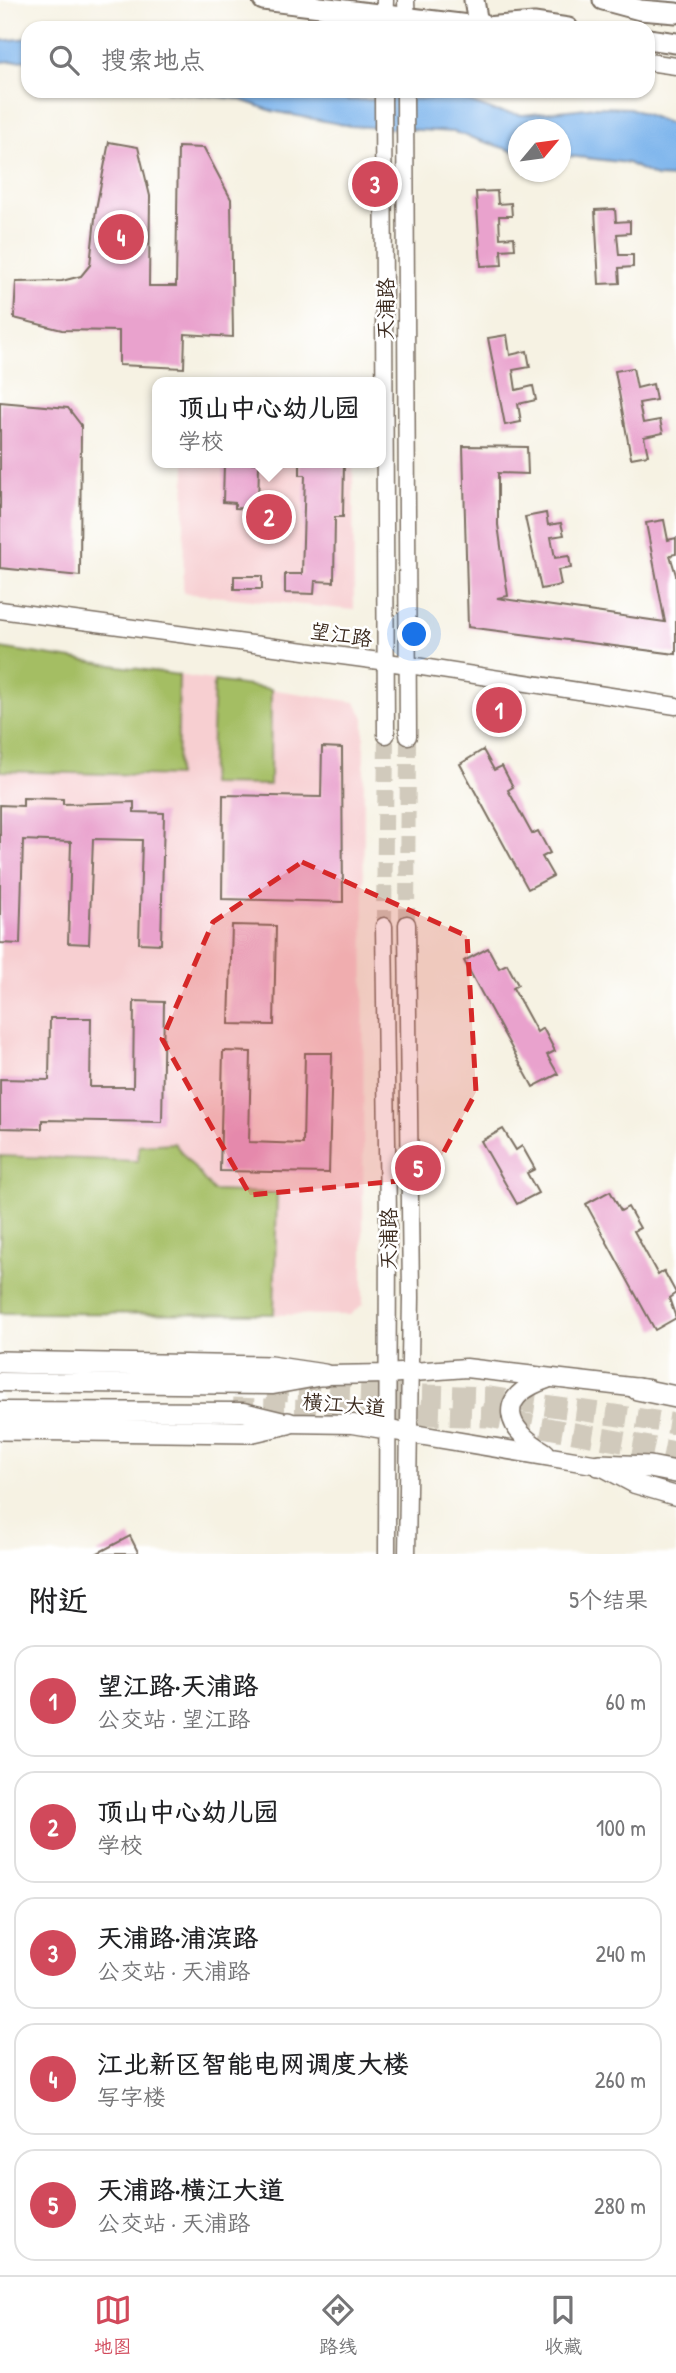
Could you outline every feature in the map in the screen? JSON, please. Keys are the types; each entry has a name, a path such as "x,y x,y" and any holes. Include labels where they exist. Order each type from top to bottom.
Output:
{"highway":[{"path":"0,1362 270,1367 324,1375"},
{"path":"637,1389 676,1398"},
{"path":"0,1429 249,1432 288,1423"},
{"path":"598,1465 650,1467 676,1472"}],"main road":[{"path":"263,0 307,2 443,21"},
{"path":"474,0 479,21"},
{"path":"603,0 640,10 676,13"},
{"path":"655,40 676,43"},
{"name":"横江大道","path":"0,1382 272,1385 324,1375 387,1374 466,1368 637,1389 676,1388"},
{"path":"554,1377 527,1386 516,1396 512,1409 513,1424 522,1438 554,1457"},
{"name":"横江大道","path":"0,1411 243,1412 288,1423 353,1424 598,1465 635,1484 676,1496"}],"street":[{"path":"655,63 676,66"},
{"name":"天浦路","path":"383,98 385,377"},
{"name":"天浦路","path":"405,98 408,736"},
{"name":"天浦路","path":"385,468 386,736"},
{"name":"望江路","path":"0,610 409,665 676,706"},
{"name":"天浦路","path":"407,924 410,1371 407,1554"},
{"name":"天浦路","path":"384,926 387,1554"}],"highlighted area":[{"path":"302,862 467,936 476,1092 430,1178 250,1195 162,1039 213,922"}],"shaded area":[{"path":"185,468 353,468 354,610 183,593"},
{"path":"0,648 355,702 364,717 363,1304 350,1315 0,1313"}],"green space":[{"path":"0,648 179,675 177,776 0,771"},
{"path":"214,681 271,689 270,785 210,784"},
{"path":"174,1143 213,1191 277,1193 274,1314 0,1313 0,1156 138,1161 139,1145"}],"water":[{"path":"21,39 21,60 0,62 0,41"},
{"path":"230,98 460,98 494,111 523,115 595,107 630,108 676,126 676,178 656,177 628,163 571,156 571,119 508,119 508,149 454,132 350,126 272,111"}],"building":[{"path":"109,142 138,147 150,196 149,286 176,286 178,147 204,148 231,199 233,337 185,334 184,368 119,365 119,331 62,330 14,318 16,282 62,281 81,276 90,265 96,209"},
{"path":"497,191 498,204 511,203 512,216 499,216 500,238 514,237 515,249 501,250 502,265 481,266 476,192"},
{"path":"615,209 616,222 630,221 630,233 617,234 619,255 633,255 633,267 619,268 620,283 599,284 595,210"},
{"path":"507,335 510,355 527,351 530,367 513,370 516,390 533,386 536,400 518,404 521,422 505,425 488,338"},
{"path":"633,368 637,388 653,384 656,400 639,403 643,423 660,420 663,433 644,437 648,455 631,458 615,371"},
{"path":"0,402 68,408 81,425 80,576 0,568"},
{"path":"463,446 527,447 528,474 498,473 498,525 508,596 497,598 665,622 646,523 664,520 668,540 676,538 676,554 670,555 676,575 676,654 468,627"},
{"path":"224,468 259,468 258,509 235,508 235,503 223,502"},
{"path":"300,468 344,468 343,517 335,517 334,582 315,581 314,594 285,593 285,574 302,574 305,475 300,475"},
{"path":"546,513 548,525 561,523 564,535 551,537 555,558 569,556 571,568 558,570 561,585 541,589 525,517"},
{"path":"234,576 262,576 262,589 234,589"},
{"path":"322,747 342,748 343,902 222,899 223,795 321,797"},
{"path":"483,750 494,770 502,766 513,787 508,790 532,834 538,831 550,853 542,857 553,876 528,889 460,764"},
{"path":"23,798 63,799 63,804 134,802 134,812 164,813 161,944 139,943 142,840 93,839 89,944 68,943 71,842 23,840 20,944 0,943 0,805 23,806"},
{"path":"232,925 276,926 274,1025 229,1024"},
{"path":"488,948 499,968 507,964 518,985 513,988 537,1032 543,1028 555,1051 547,1055 558,1074 533,1087 464,961"},
{"path":"134,1001 164,1002 162,1122 42,1120 42,1129 0,1128 0,1079 49,1080 50,1018 91,1018 90,1087 133,1087"},
{"path":"223,1051 251,1052 249,1142 303,1144 305,1053 332,1053 329,1173 220,1171"},
{"path":"503,1129 516,1150 522,1146 535,1169 527,1173 538,1193 517,1204 481,1141"},
{"path":"610,1191 621,1211 628,1207 640,1228 634,1231 658,1275 664,1271 676,1293 669,1298 676,1318 655,1330 586,1204"},
{"path":"130,1536 139,1554 96,1554"}],"tunnel":[{"path":"384,926 386,735"},
{"path":"407,924 408,736"},
{"path":"267,1390 489,1397 676,1424"},
{"path":"233,1408 489,1417 676,1452"}],"place":[{"name":"天浦路·浦滨路","path":"375,184"},
{"name":"江北新区智能电网调度大楼","path":"121,237"},
{"name":"顶山中心幼儿园","path":"269,517"},
{"name":"望江路·天浦路","path":"499,710"},
{"name":"天浦路·横江大道","path":"418,1168"}]}
